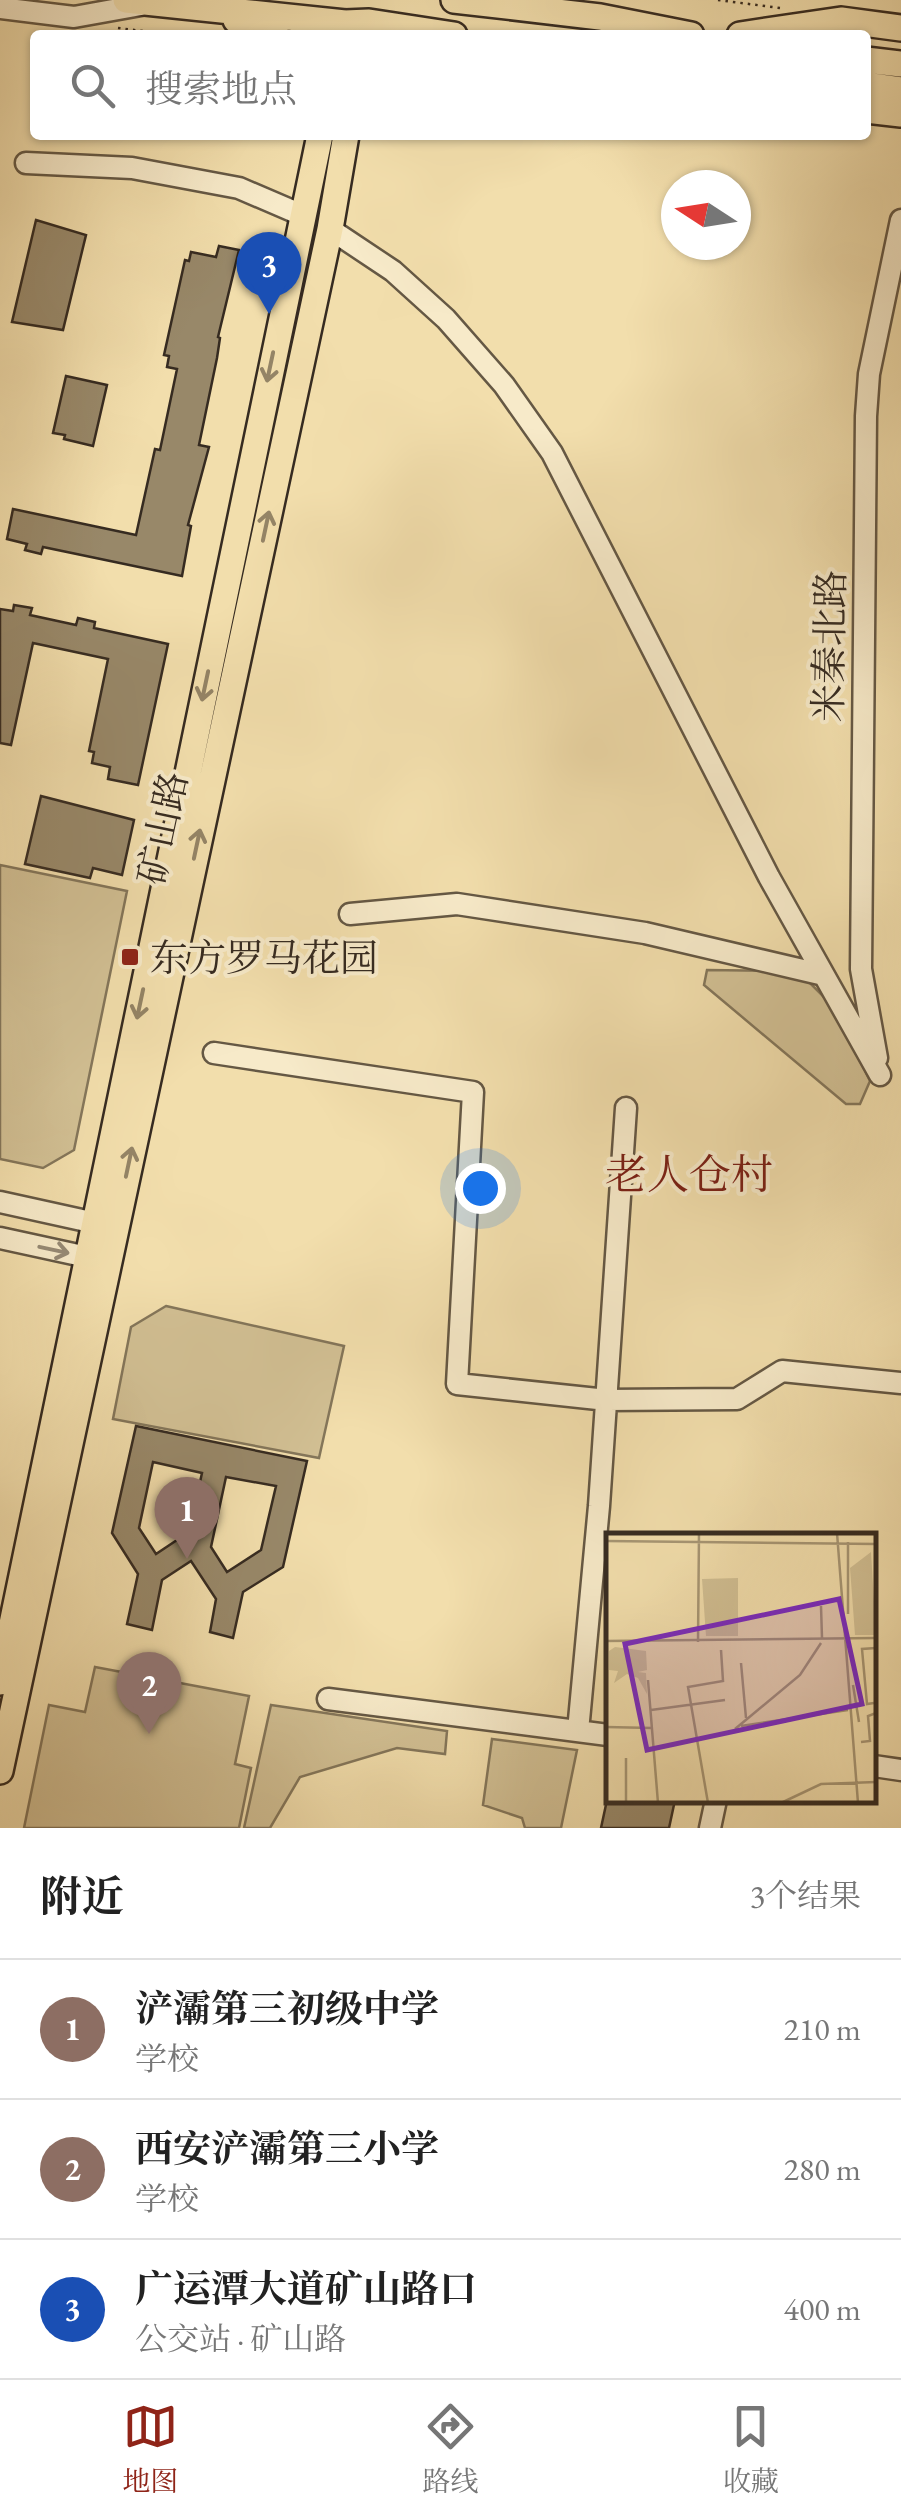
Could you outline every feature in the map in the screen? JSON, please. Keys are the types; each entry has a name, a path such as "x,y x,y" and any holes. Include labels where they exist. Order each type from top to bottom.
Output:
{"main road":[{"path":"126,0 356,19 423,30"},
{"path":"454,0 600,16 668,30"},
{"path":"208,9 263,30"},
{"path":"774,30 841,20 901,28"},
{"path":"871,61 901,64"},
{"path":"871,86 901,90"},
{"path":"871,111 901,114"},
{"name":"矿山路","path":"105,1225 330,229 345,140"},
{"path":"340,176 352,140"},
{"name":"矿山路","path":"0,1771 317,142"},
{"name":"矿山路","path":"0,1682 98,1260"}],"street":[{"path":"0,8 74,18 153,4"},
{"path":"26,163 132,168 239,188 302,215"},
{"name":"米秦北路","path":"824,974 880,1075 861,969 866,416 872,359 901,220"},
{"path":"330,229 394,271 446,318 504,384 552,453 769,877 824,974"},
{"path":"350,914 456,904 646,933 824,974"},
{"path":"214,1053 473,1092 457,1384 607,1400 737,1399 782,1371 901,1383"},
{"path":"578,1731 607,1400 626,1108"},
{"path":"0,1202 105,1225"},
{"path":"0,1238 98,1260"},
{"path":"328,1699 606,1735"},
{"path":"876,1766 901,1770"},
{"path":"710,1828 715,1803"}],"path":[{"path":"74,18 84,24 134,30"}],"shaded area":[{"path":"0,865 127,891 74,1150 43,1168 0,1159"},
{"path":"707,970 798,971 832,1005 870,1081 860,1104 846,1104 704,985"},
{"path":"166,1306 344,1346 319,1458 113,1419 131,1327"},
{"path":"95,1667 249,1696 235,1764 251,1768 239,1828 24,1828 49,1705 85,1712"},
{"path":"271,1705 447,1731 445,1754 397,1748 300,1777 270,1828 244,1828"},
{"path":"492,1739 577,1750 561,1828 525,1828 522,1818 483,1805"}],"building":[{"path":"36,220 86,235 63,330 12,322"},
{"path":"219,246 239,250 218,337 199,445 209,447 188,525 191,526 182,576 43,547 41,554 25,550 27,544 7,539 13,509 136,535 177,369 167,367 169,356 164,355 185,260 189,261 191,252 216,257"},
{"path":"66,376 107,385 93,446 53,433"},
{"path":"14,605 32,608 30,615 76,625 78,618 95,622 94,628 168,644 138,785 108,779 110,767 92,763 94,752 89,751 108,659 33,643 11,745 0,743 0,609 13,611"},
{"path":"41,796 134,820 122,875 93,868 90,878 25,864"},
{"path":"136,1426 307,1461 283,1567 243,1592 233,1638 210,1632 216,1599 191,1561 162,1580 152,1630 127,1624 138,1574 112,1533","holes":["153,1462 202,1473 189,1532 156,1554 139,1528","226,1477 276,1486 261,1550 227,1572 211,1547"]},
{"path":"606,1803 674,1803 669,1828 601,1828"}],"place":[{"name":"广运潭大道矿山路口","path":"269,314"},
{"name":"东方罗马花园","path":"130,957"},
{"name":"浐灞第三初级中学","path":"187,1559"},
{"name":"西安浐灞第三小学","path":"149,1734"}],"district":[{"name":"老人仓村","path":"689,1174"}]}
